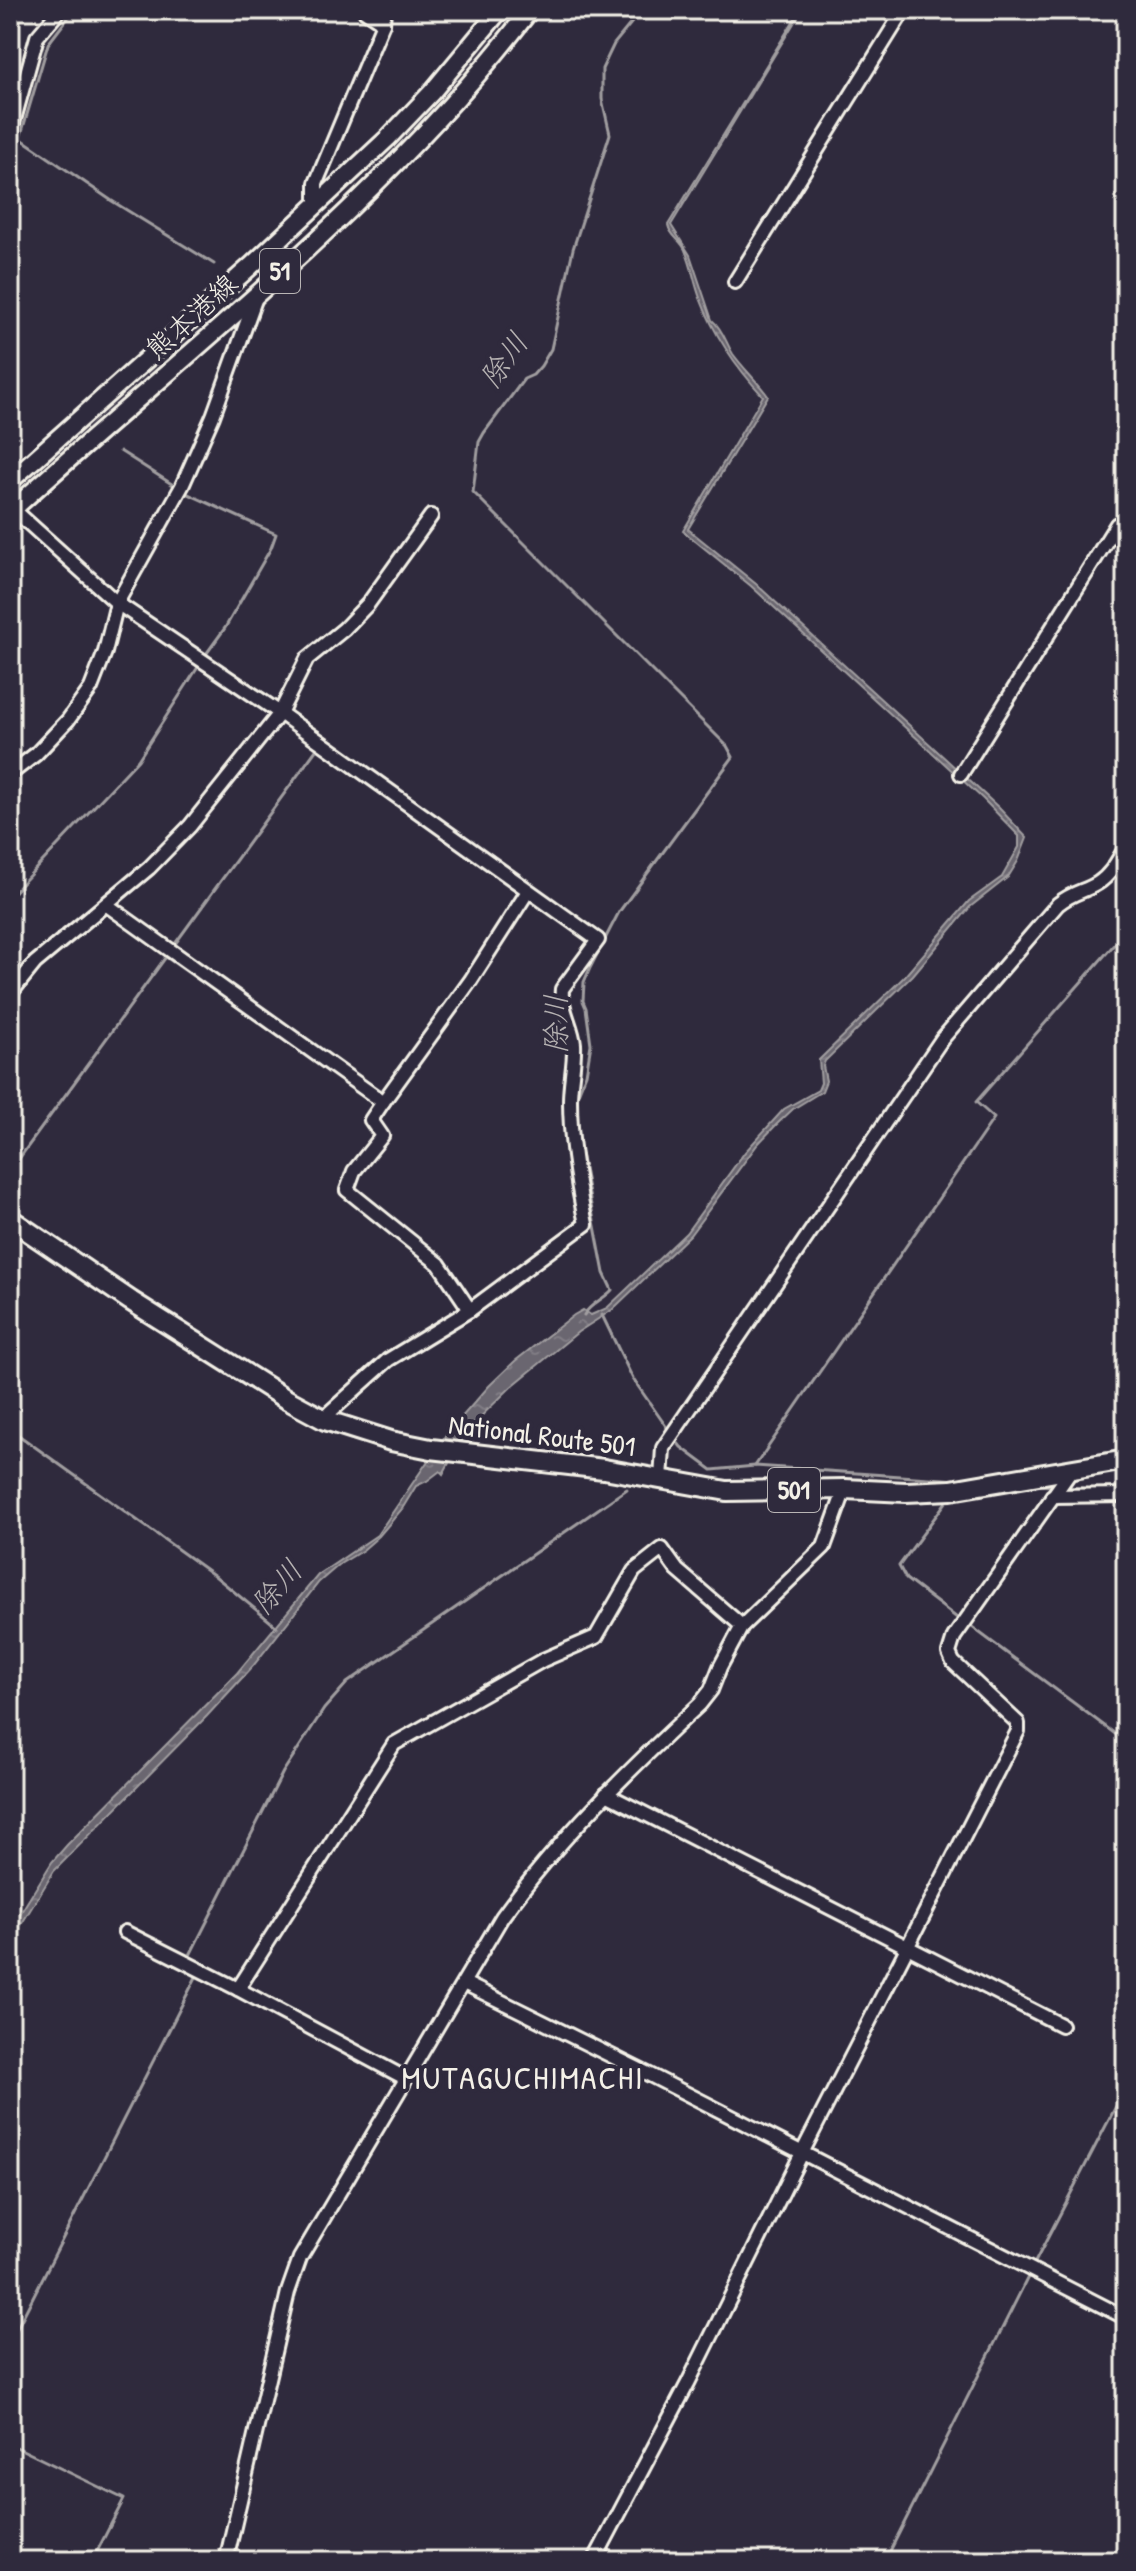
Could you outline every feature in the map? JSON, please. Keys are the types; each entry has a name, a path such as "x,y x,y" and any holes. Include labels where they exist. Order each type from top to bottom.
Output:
{"highway":[{"name":"National Route 501","path":"10,1219 245,1375 325,1420 391,1441 431,1449 604,1469 727,1491 951,1490 1126,1460"}],"main road":[{"name":"熊本港線","path":"10,481 316,207 388,138 432,92 500,10"},
{"name":"熊本港線","path":"12,510 363,196 433,126 530,10"}],"street":[{"path":"10,134 37,37 60,10"},
{"path":"316,207 316,183 384,16 364,10"},
{"path":"735,282 904,10"},
{"path":"10,774 36,754 58,731 91,688 105,652 117,603 182,486 213,416 258,291"},
{"path":"12,510 117,603 280,713 598,940 562,989 561,998 574,1044 570,1130 586,1224 470,1310 388,1360 325,1420"},
{"path":"10,994 35,963 149,868 190,826 280,713 307,659 344,629 368,604 431,516"},
{"path":"961,774 1117,524"},
{"path":"661,1479 663,1448 942,1039 1058,904 1071,893 1097,884 1109,874 1126,847"},
{"path":"470,1310 439,1264 347,1190 354,1171 382,1136 371,1120 471,980 528,891"},
{"path":"107,905 383,1102"},
{"path":"594,2561 688,2383 1018,1731 1018,1723 953,1662 949,1653 954,1637 1073,1468"},
{"path":"226,2561 288,2292 300,2258 502,1917 528,1881 606,1794 700,1704 711,1690 742,1626 824,1547 845,1489"},
{"path":"1052,1496 1126,1495"},
{"path":"238,1989 394,1744 543,1660 596,1637 634,1571 662,1549 677,1570 742,1626"},
{"path":"606,1794 1061,2025"},
{"path":"125,1932 405,2078"},
{"path":"464,1983 1126,2318"}],"water":[{"path":"800,10 671,225 690,255 712,320 733,354 768,396 688,529 756,584 999,808 1027,838 1018,861 1008,877 970,907 913,975 825,1061 826,1081 822,1091 793,1109 757,1145 690,1235 612,1310 578,1332 511,1387 467,1430 443,1474 440,1471 416,1486 402,1509 379,1536 319,1582 253,1666 54,1871 10,1943 10,1930 52,1862 237,1673 318,1575 377,1535 445,1436 489,1386 515,1361 574,1315 583,1310 591,1315 607,1308 686,1233 745,1152 784,1109 818,1090 821,1083 819,1060 904,977 969,901 1002,877 1019,847 1019,836 983,799 751,586 683,531 763,396 719,338 700,298 685,250 668,225"}],"waterway":[{"path":"74,10 48,44 20,138 112,201 214,264"},
{"name":"除川","path":"575,1101 586,1074 591,1044 583,1001 584,982 590,968 619,912 733,757 727,746 473,492 479,442 524,379 533,375 551,349 573,249 610,134 602,99 602,69 614,44 632,22 634,10"},
{"path":"120,451 178,488"},
{"path":"184,492 276,534 225,628 204,657"},
{"path":"10,896 138,760 200,664"},
{"path":"172,948 316,750"},
{"path":"755,1466 994,1118 976,1102 1126,931"},
{"path":"10,1171 168,954"},
{"path":"166,957 336,1076"},
{"name":"除川","path":"577,1132 604,1273 612,1290 584,1315"},
{"path":"602,1315 633,1379 670,1432"},
{"path":"10,1429 215,1576 277,1627"},
{"path":"674,1438 712,1470 755,1466 958,1480"},
{"path":"1034,1485 1055,1486"},
{"path":"1066,1487 1110,1490 1126,1487"},
{"path":"187,1961 283,1772 324,1709 347,1683 627,1489"},
{"path":"949,1498 899,1566 906,1579 961,1621"},
{"path":"968,1624 1126,1742"},
{"path":"10,2342 195,1974"},
{"path":"1032,2268 1126,2087"},
{"path":"885,2561 1029,2275"},
{"path":"10,2444 124,2499 92,2561"}],"district":[{"name":"MUTAGUCHIMACHI","path":"523,2078"}]}
